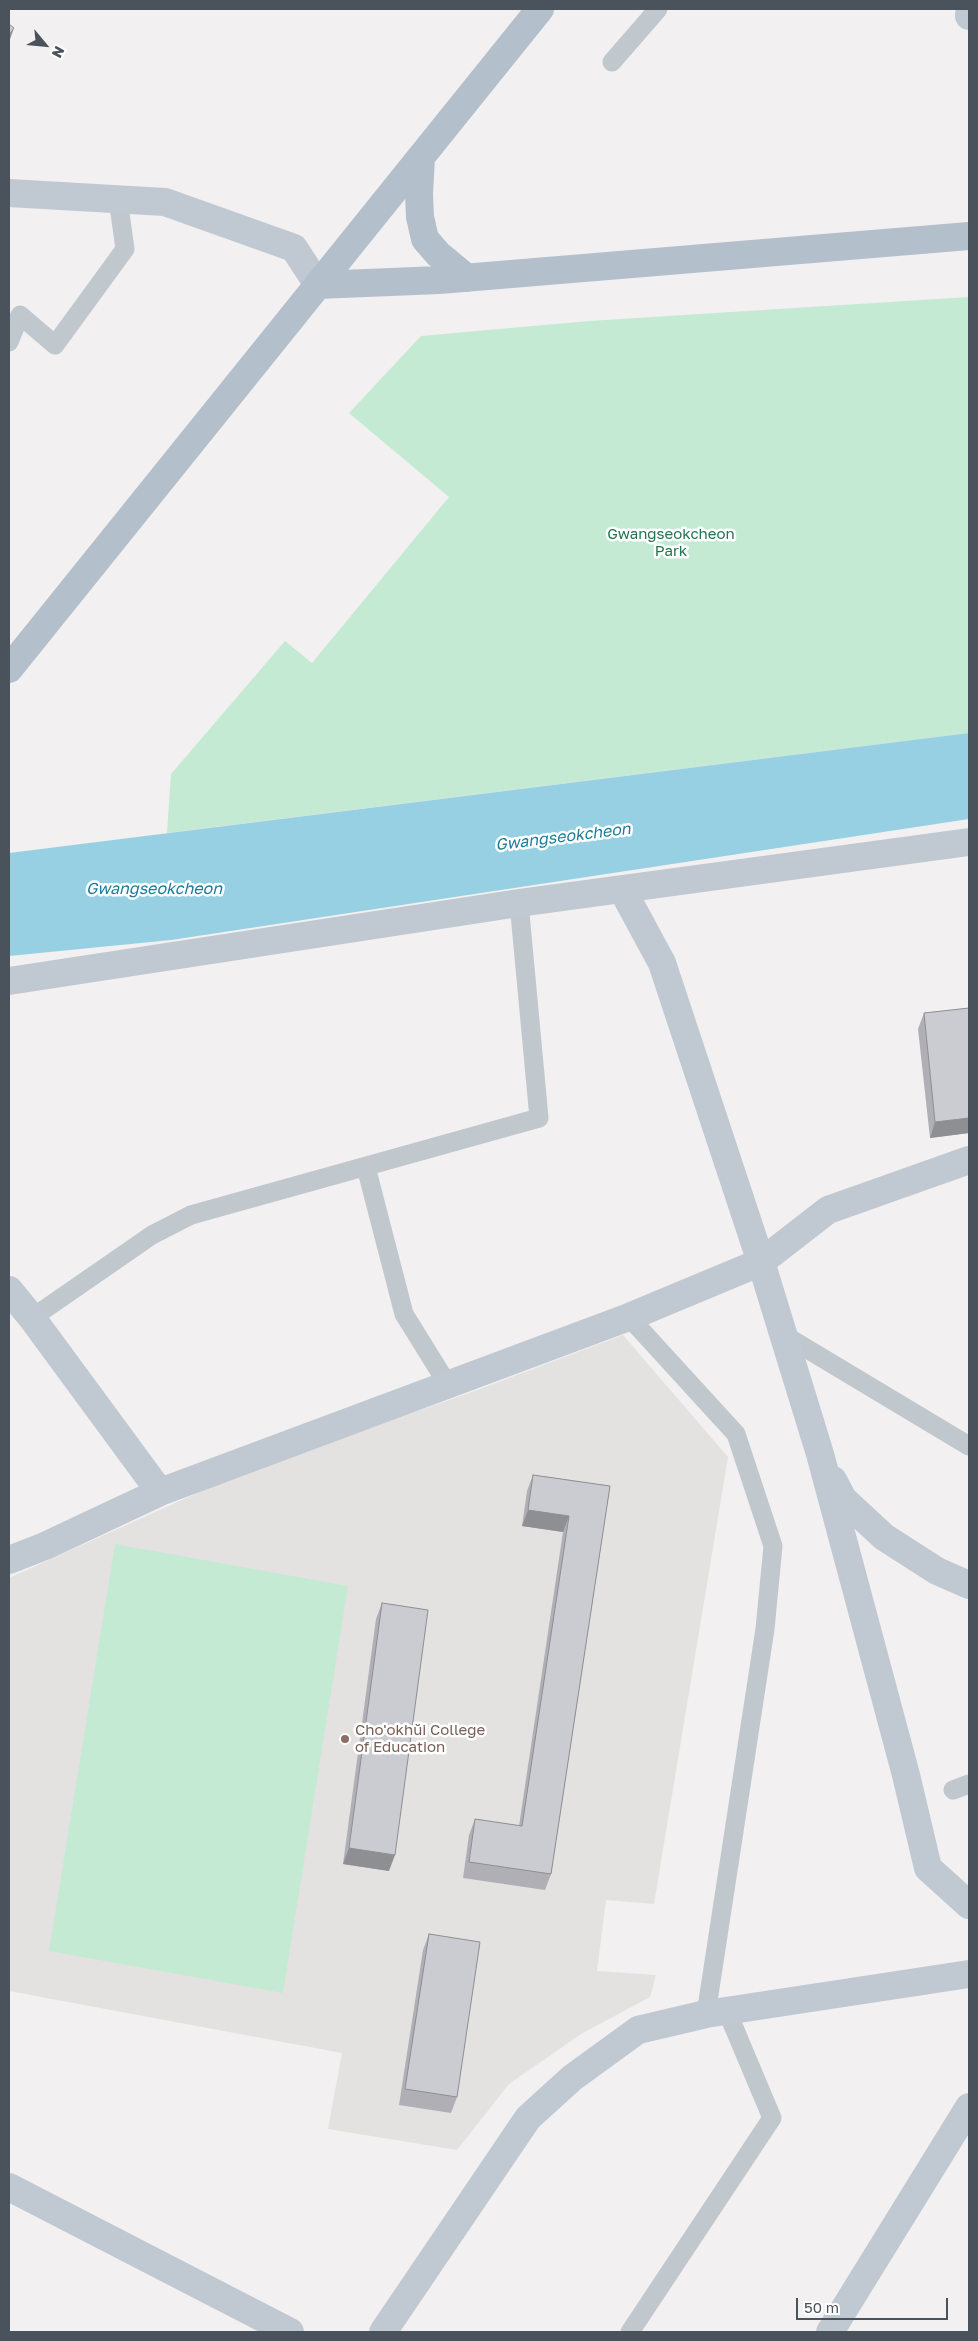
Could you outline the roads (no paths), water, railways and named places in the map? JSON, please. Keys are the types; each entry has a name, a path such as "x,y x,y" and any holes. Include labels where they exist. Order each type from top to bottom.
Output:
{"main road":[{"path":"9,669 540,9"},
{"path":"421,157 418,194 420,217 425,239 438,254 467,278"},
{"path":"318,285 467,278 969,236"}],"street":[{"path":"612,62 658,9"},
{"path":"9,192 165,202 294,248 318,285"},
{"path":"9,342 20,315 55,345 125,249 118,199"},
{"path":"9,981 519,903 969,842"},
{"path":"622,889 662,963 784,1335 820,1454 906,1775 928,1868 969,1905"},
{"path":"32,1318 152,1235 191,1215 538,1118 519,903"},
{"path":"9,1560 45,1546 160,1492 629,1317 761,1262 828,1210 969,1160"},
{"path":"366,1166 404,1314 448,1385"},
{"path":"9,1291 32,1318 160,1492"},
{"path":"629,1317 736,1434 773,1546 765,1629 716,2013 772,2118 630,2332"},
{"path":"784,1335 969,1446"},
{"path":"820,1454 843,1499 884,1536 937,1571 969,1585"},
{"path":"383,2332 528,2118 572,2078 638,2030 716,2013 969,1974"},
{"path":"830,2332 969,2107"},
{"path":"9,2187 290,2332"}],"water":[{"name":"Gwangseokcheon","path":"969,733 969,819 171,940 9,956 9,853"}],"place":[{"name":"Cho'okhŭi College of Education","path":"345,1739"}],"park label":[{"name":"Gwangseokcheon Park","path":"671,542"}]}
